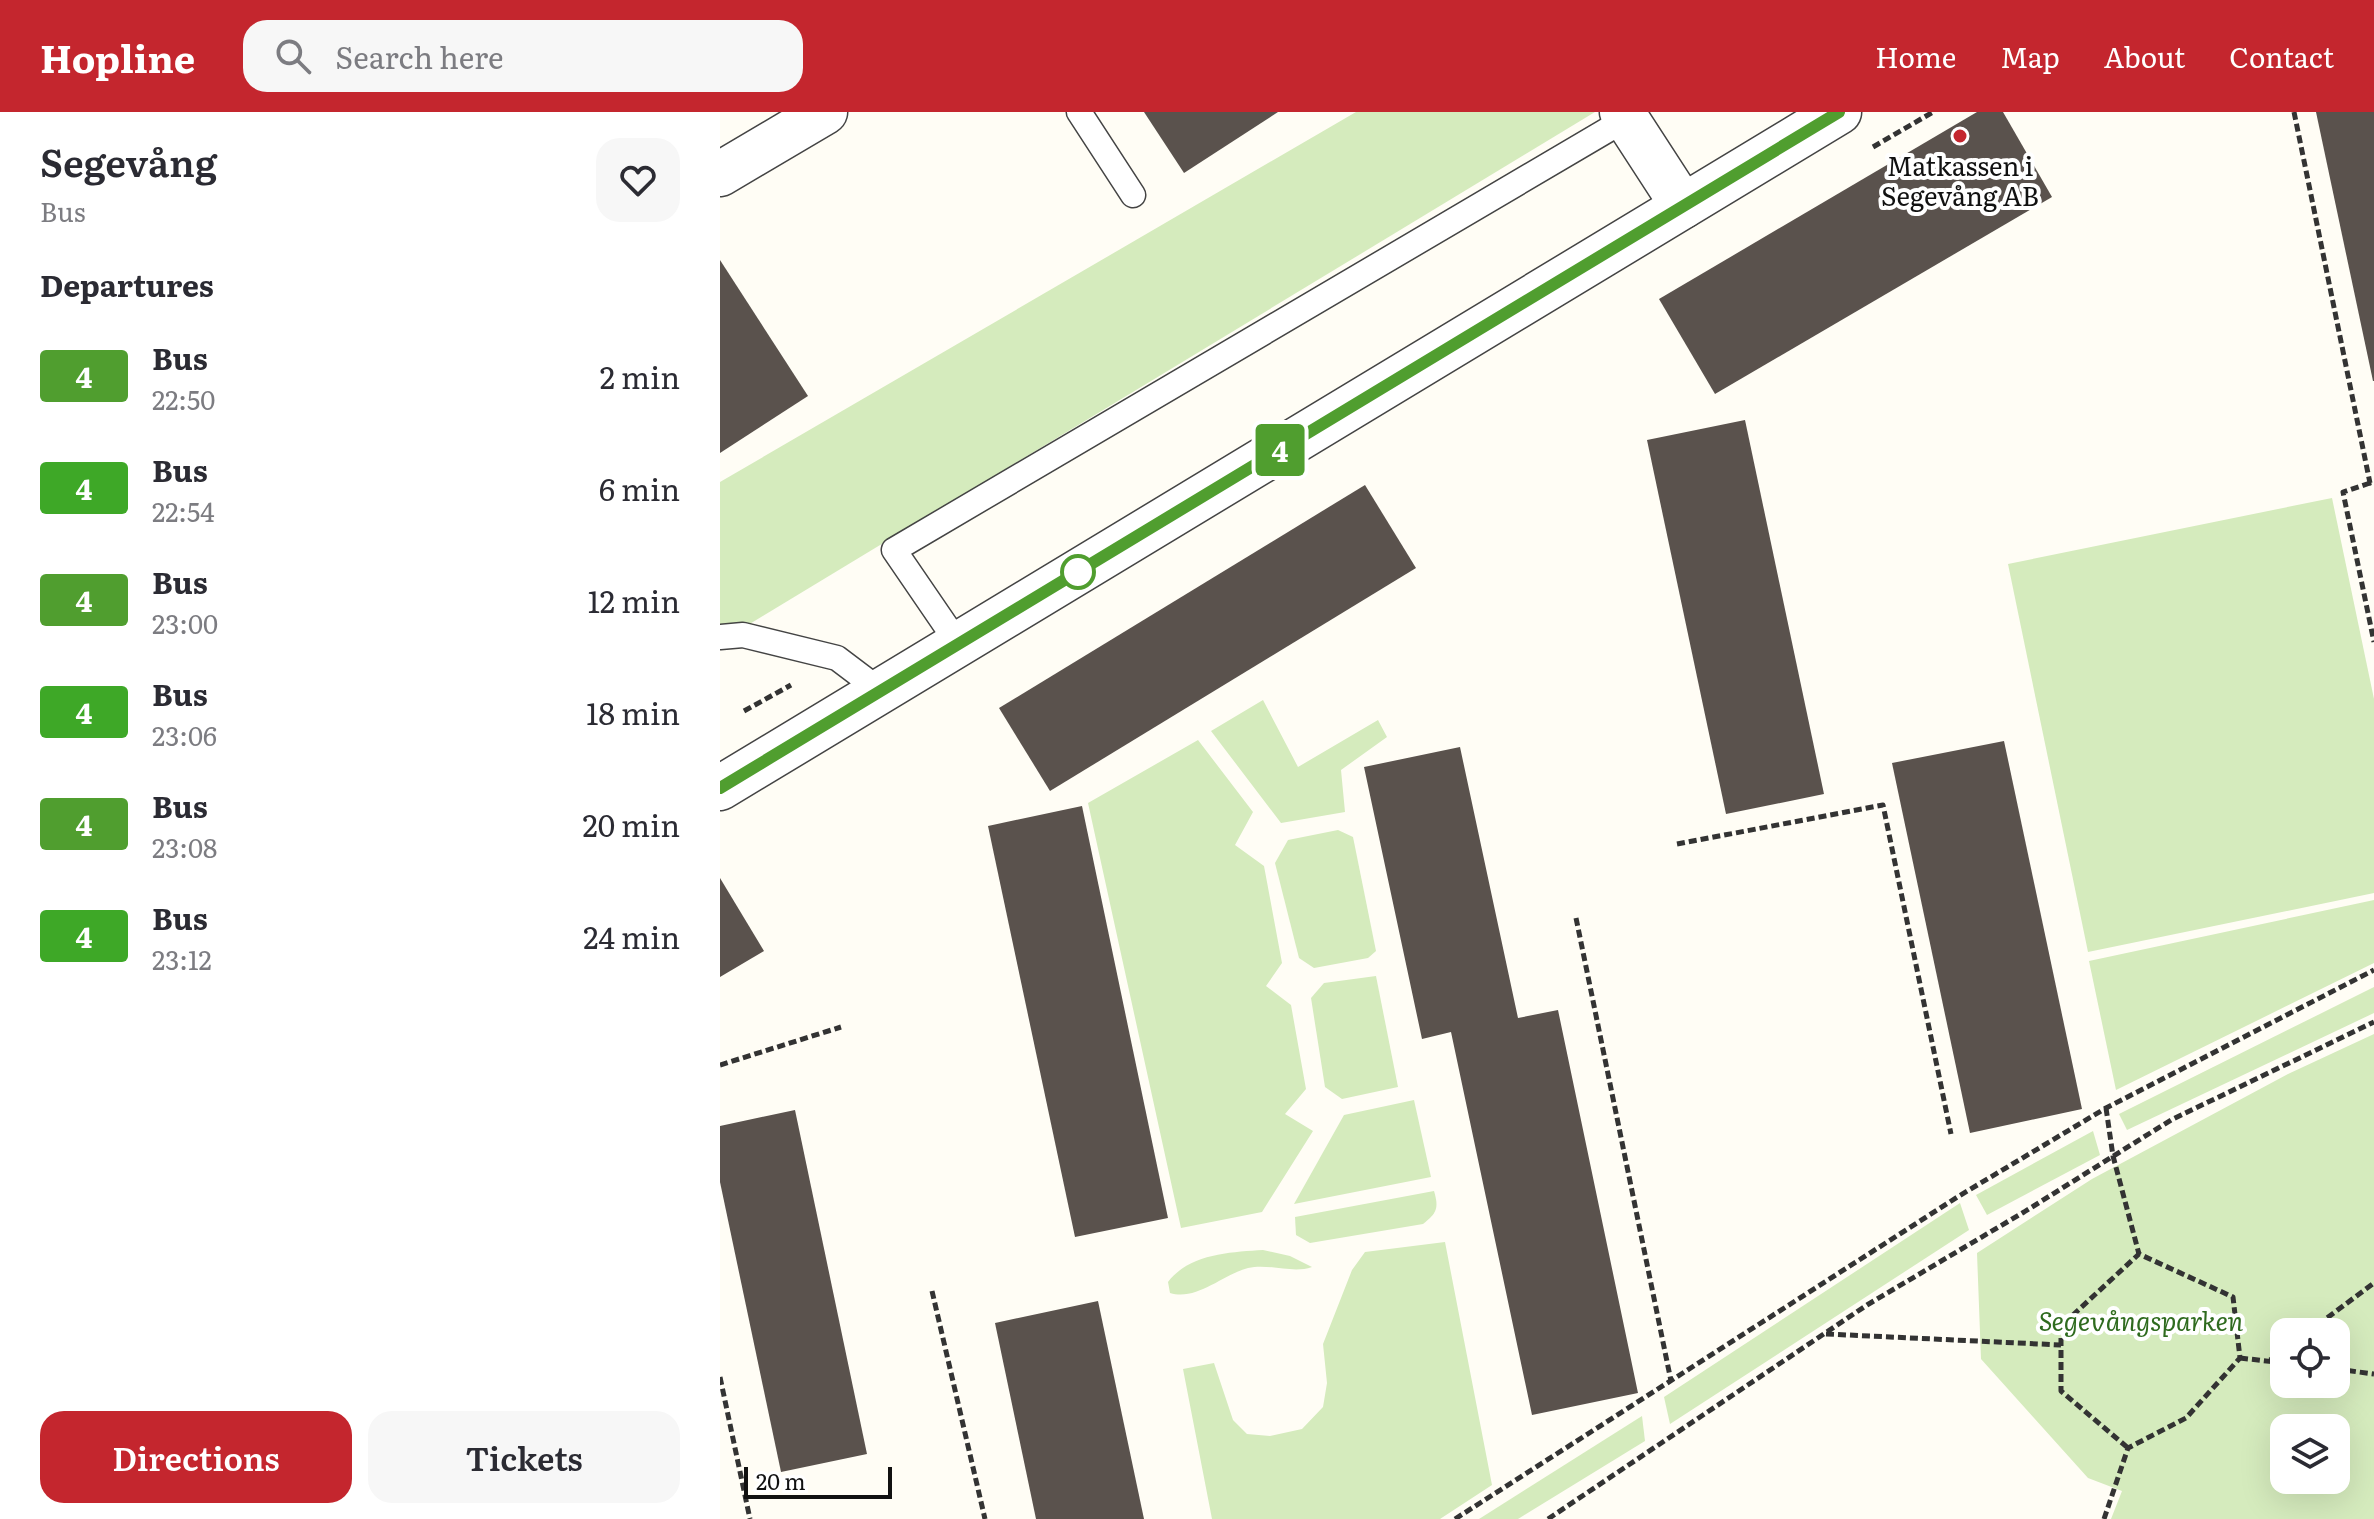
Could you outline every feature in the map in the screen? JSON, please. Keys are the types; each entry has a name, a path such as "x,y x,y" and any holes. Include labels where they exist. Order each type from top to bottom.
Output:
{"street":[{"path":"720,174 825,112"},
{"path":"720,788 1839,112"},
{"path":"1629,114 1683,206"}],"lane":[{"path":"1079,112 1133,195"},
{"path":"959,645 894,550 1629,114"},
{"path":"720,637 743,635 837,658 882,692"}],"path":[{"path":"2294,112 2372,483 2343,492 2374,642"},
{"path":"1677,844 1883,805 1951,1134"},
{"path":"1576,918 1671,1381"},
{"path":"1455,1519 1959,1196 2106,1108 2374,970"},
{"path":"1548,1519 1867,1305 2171,1120 2374,1022"},
{"path":"720,1065 841,1027"},
{"path":"2106,1108 2113,1156 2139,1254"},
{"path":"2128,1448 2061,1391 2061,1326 2139,1254"},
{"path":"2104,1519 2128,1448 2186,1418 2240,1358 2233,1297 2139,1254"},
{"path":"2327,1318 2374,1283"},
{"path":"932,1291 985,1519"},
{"path":"1824,1334 2061,1345"},
{"path":"2240,1358 2269,1361"},
{"path":"2350,1371 2374,1374"},
{"path":"720,1377 750,1519"}],"green space":[{"path":"1356,112 1595,112 720,642 720,482"},
{"path":"2332,498 2374,699 2374,893 2088,952 2008,564"},
{"path":"1263,700 1298,767 1378,720 1387,737 1341,770 1345,812 1281,823 1211,731"},
{"path":"1198,740 1253,812 1235,845 1264,866 1282,963 1266,986 1291,1005 1306,1089 1285,1114 1313,1131 1262,1212 1181,1228 1088,803"},
{"path":"1338,830 1353,837 1376,951 1368,958 1314,968 1299,958 1275,863 1288,840"},
{"path":"2374,900 2374,963 2116,1090 2089,961"},
{"path":"1376,976 1398,1087 1342,1099 1325,1087 1311,998 1324,983"},
{"path":"2374,987 2374,1013 2127,1130 2119,1114"},
{"name":"Segevångsparken","path":"2374,1034 2374,1519 2111,1519 2122,1491 2088,1478 1981,1359 1977,1253 2092,1179 2288,1074"},
{"path":"1414,1100 1431,1177 1294,1204 1344,1115"},
{"path":"2093,1131 2100,1155 1987,1215 1976,1195"},
{"path":"1434,1191 1436,1210 1423,1224 1310,1243 1296,1235 1295,1217"},
{"path":"1960,1203 1969,1230 1670,1424 1664,1397"},
{"path":"1445,1242 1492,1485 1440,1519 1212,1519 1183,1369 1214,1363 1233,1420 1247,1434 1270,1436 1302,1429 1323,1407 1327,1383 1323,1344 1352,1270 1365,1252"},
{"path":"1263,1250 1290,1256 1312,1267 1248,1268 1200,1290 1180,1295 1170,1293 1168,1282 1187,1265 1211,1256"},
{"path":"1642,1416 1645,1441 1518,1519 1479,1519"}],"building":[{"path":"1144,112 1278,112 1184,173"},
{"path":"1977,112 2003,112 2052,197 1715,394 1659,299"},
{"path":"2316,112 2374,112 2374,381 2373,381"},
{"path":"720,260 808,396 720,453"},
{"path":"1745,420 1824,794 1726,814 1647,440"},
{"path":"1365,485 1416,568 1050,791 999,708"},
{"path":"2004,741 2082,1109 1970,1133 1892,763"},
{"path":"1460,747 1518,1018 1558,1010 1638,1393 1532,1415 1451,1032 1422,1039 1364,767"},
{"path":"1082,806 1168,1218 1075,1237 988,826"},
{"path":"720,878 764,951 720,977"},
{"path":"795,1110 867,1454 781,1472 720,1182 720,1126"},
{"path":"1098,1301 1144,1519 1036,1519 995,1323"}],"bus line":[{"name":"4","path":"720,788 1839,112"}],"place":[{"name":"Matkassen i Segevång AB","path":"1960,136"}]}
